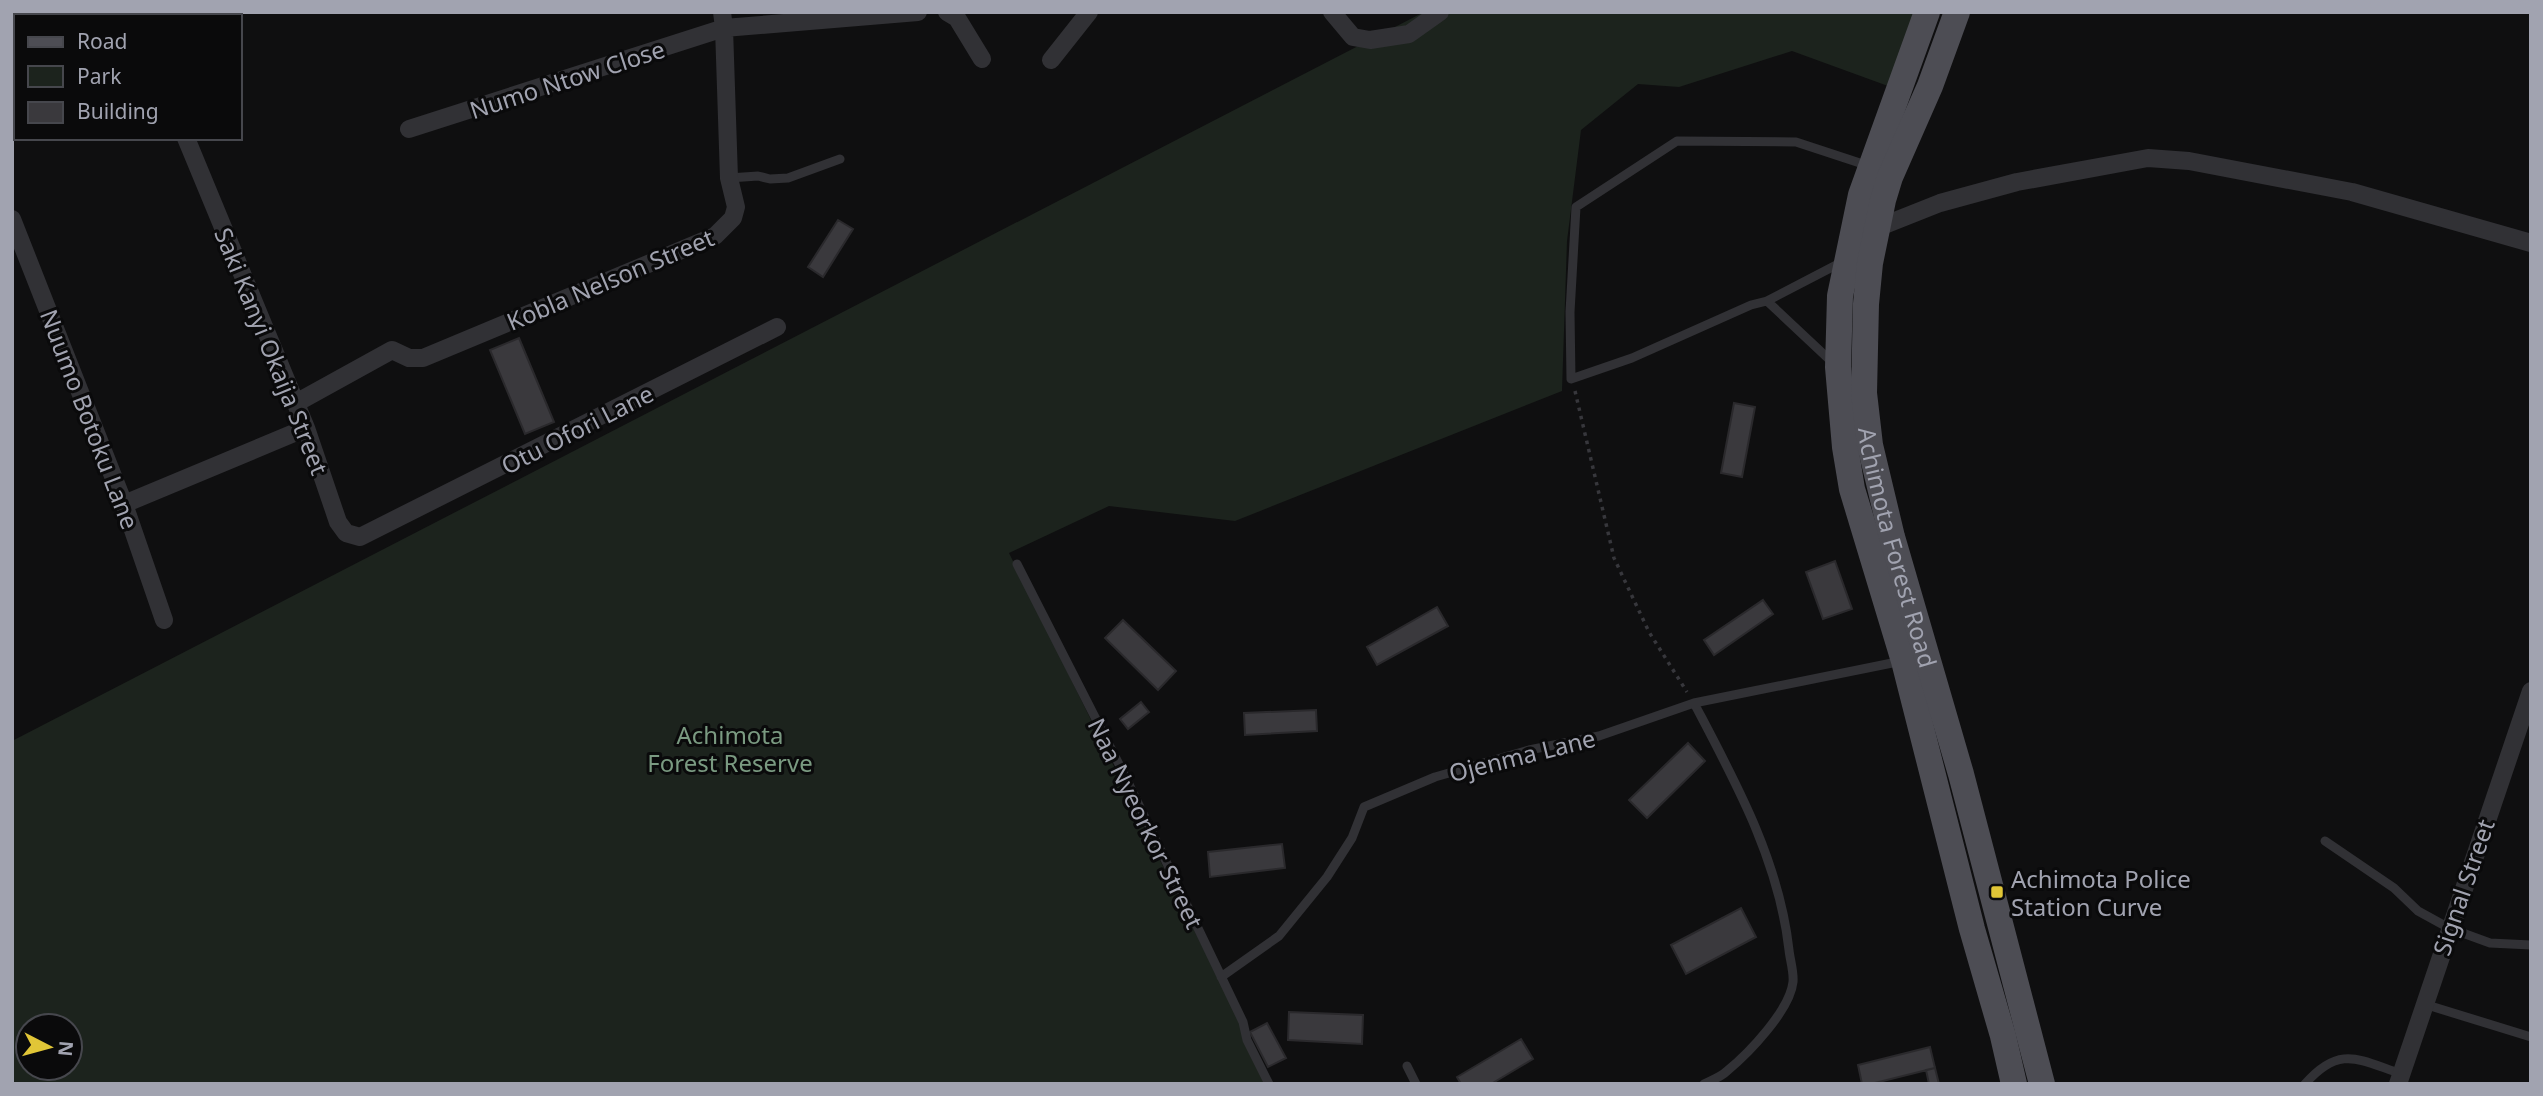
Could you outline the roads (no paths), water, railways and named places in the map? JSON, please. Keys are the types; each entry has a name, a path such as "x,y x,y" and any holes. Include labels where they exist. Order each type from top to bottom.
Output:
{"main road":[{"name":"Achimota Forest Road","path":"1927,12 1870,167 1840,296 1838,368 1845,447 1852,489 1904,661 2014,1084"},
{"name":"Achimota Forest Road","path":"1957,12 1930,86 1890,177 1877,228 1870,264 1864,393 1870,445 1892,537 1961,774 2042,1084"},
{"path":"2001,1084 2003,1036"}],"street":[{"name":"Numo Ntow Close","path":"409,130 723,20 918,12"},
{"path":"947,12 957,18 982,59"},
{"path":"1051,60 1089,12"},
{"path":"1332,12 1353,37 1370,40 1409,34 1440,12"},
{"name":"Kobla Nelson Street","path":"296,403 392,350 409,358 423,358 715,236 733,218 736,207 729,178 723,20"},
{"name":"Saki Kanyi Okaija Street","path":"187,140 306,428 338,522 346,533 360,537 376,530"},
{"path":"1877,228 1940,203 2017,182 2148,158 2189,161 2352,192 2531,243"},
{"name":"Nuumo Botoku Lane","path":"12,219 124,504 163,620"},
{"name":"Otu Ofori Lane","path":"376,530 777,327"},
{"path":"124,504 306,428"},
{"name":"Signal Street","path":"2400,1079 2531,691"}],"lane":[{"path":"1847,260 1767,301 1751,305 1632,358 1571,379 1570,312 1577,207 1677,141 1796,142 1870,167"},
{"path":"729,178 788,178 840,159"},
{"path":"1767,301 1838,368"},
{"name":"Naa Nyeorkor Street","path":"1017,564 1125,776 1269,1084"},
{"name":"Ojenma Lane","path":"1221,977 1279,936 1327,877 1352,838 1364,807 1434,777 1529,750 1599,736 1694,703 1904,661"},
{"path":"1694,703 1740,790 1770,862 1787,926 1793,982 1784,1005 1764,1033 1726,1073 1704,1084"},
{"path":"2325,841 2394,888 2418,911 2449,928 2490,943 2531,945"},
{"path":"2424,1004 2531,1037"},
{"path":"2305,1084 2320,1067 2348,1057 2400,1079"},
{"path":"1407,1066 1416,1084"}],"place":[{"name":"Achimota Police Station Curve","path":"1997,892"}],"park label":[{"name":"Achimota Forest Reserve","path":"730,748"}]}
